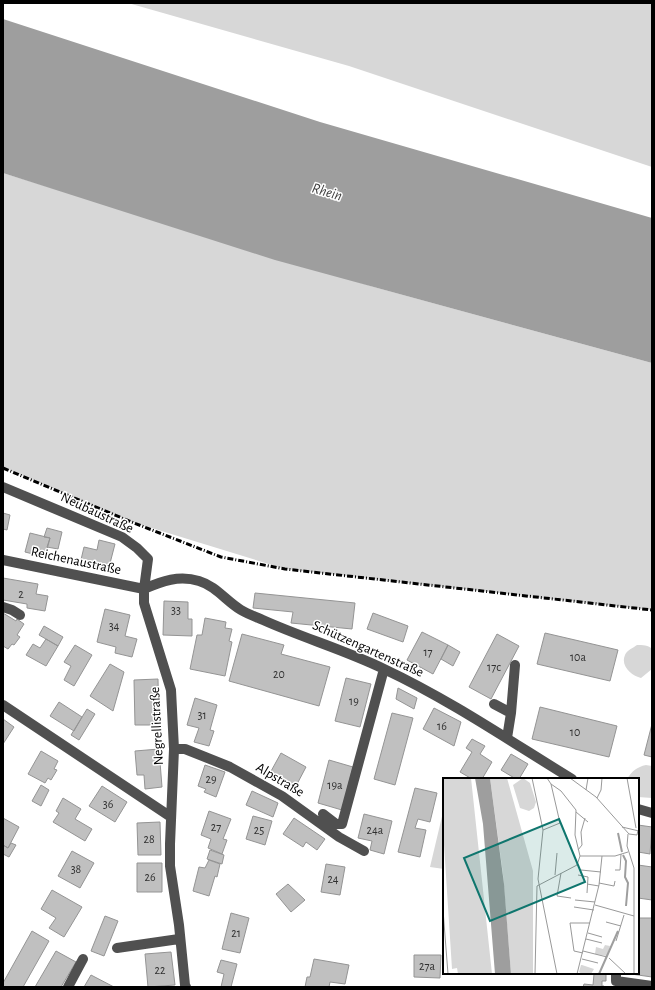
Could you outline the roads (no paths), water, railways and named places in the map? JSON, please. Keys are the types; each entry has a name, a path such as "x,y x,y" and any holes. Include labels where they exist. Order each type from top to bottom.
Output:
{"street":[{"name":"Neubaustraße","path":"3,487 122,537 137,548 148,560 144,589"},
{"name":"Reichenaustraße","path":"3,560 144,589"},
{"name":"Schützengartenstraße","path":"144,589 172,579 199,581 211,586 241,610 384,669 433,694 570,778"},
{"name":"Negrellistraße","path":"144,589 144,603 171,690 174,749 170,866 186,987"},
{"path":"3,607 20,615"},
{"path":"507,738 511,713 515,665"},
{"path":"323,814 336,824 342,824 384,669"},
{"path":"494,704 511,713"},
{"path":"3,705 171,817"},
{"name":"Alpstraße","path":"174,749 185,748 230,767 282,796 339,837 364,851"},
{"path":"639,809 652,813"},
{"path":"117,948 179,939"},
{"path":"68,987 84,959"},
{"path":"616,977 652,986"}],"water":[{"name":"Rhein","path":"3,19 320,122 652,218 652,363 275,260 3,173"}],"railway":[{"path":"3,468 129,521 221,557 285,569 652,610"}]}
